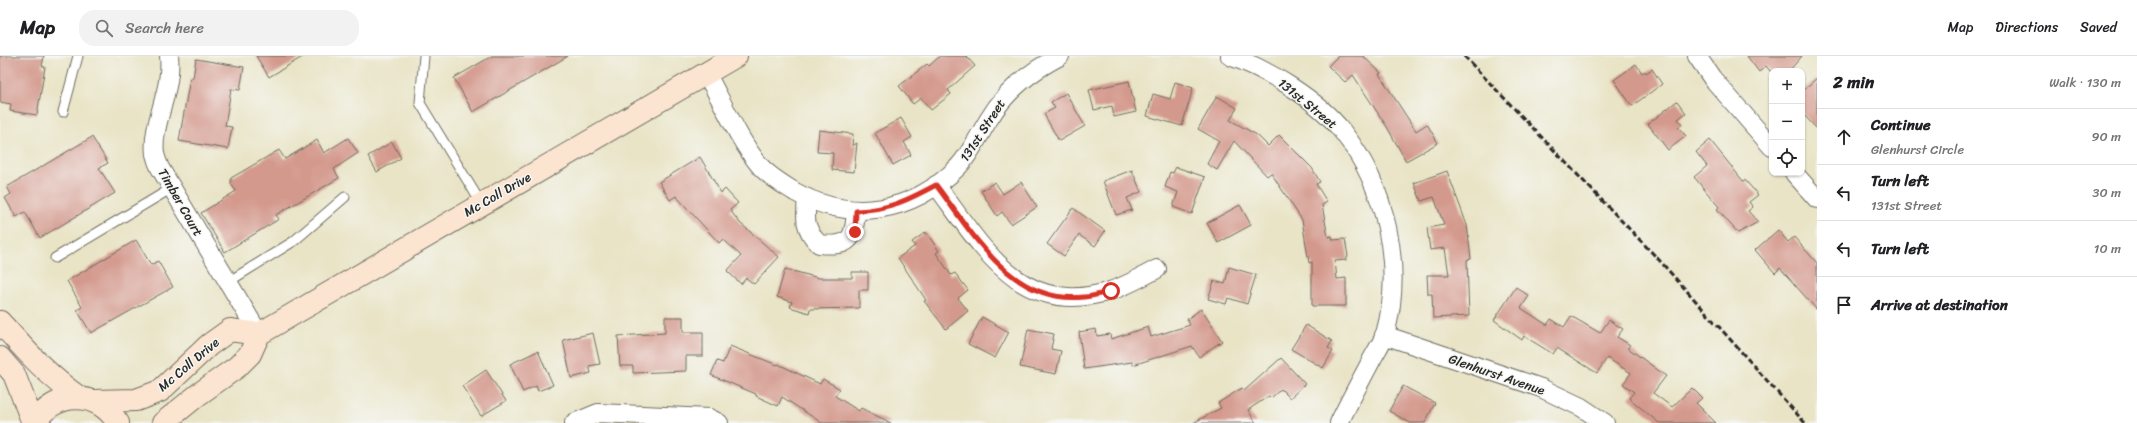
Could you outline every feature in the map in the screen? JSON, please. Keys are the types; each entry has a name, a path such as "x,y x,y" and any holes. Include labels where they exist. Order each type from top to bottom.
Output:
{"main road":[{"name":"Mc Coll Drive","path":"34,423 48,407 64,400 136,400 160,391 209,345 230,330 259,334 481,203 736,56"},
{"path":"0,322 40,367 54,380 86,400 104,407 118,423"},
{"path":"163,423 199,394 238,367 250,354 259,334"},
{"path":"0,358 14,374 34,423"}],"street":[{"name":"Timber Court","path":"169,56 170,76 155,140 155,154 160,168 259,334"},
{"name":"131st Street","path":"706,73 747,147 762,168 784,185 806,198 831,207 856,211 881,210 906,202 936,185 959,166 1006,94 1024,78 1060,56"},
{"name":"131st Street","path":"1230,56 1264,70 1309,101 1342,130 1360,157 1375,188 1388,232 1392,272 1390,305 1384,335 1339,423"},
{"path":"1697,56 1712,78 1769,144"},
{"path":"1797,176 1817,199"},
{"path":"936,185 993,261 1014,279 1039,290 1061,297 1085,297 1111,291 1157,269"},
{"path":"806,198 805,218 810,234 819,244 835,246 850,239 855,232 856,211"},
{"name":"Glenhurst Avenue","path":"1384,335 1541,388 1581,407 1605,423"},
{"path":"574,423 598,413 709,418 719,423"}],"lane":[{"path":"63,112 78,56"},
{"path":"424,56 420,103 481,203"},
{"path":"55,258 172,188"},
{"path":"228,282 294,241 345,197"}],"building":[{"path":"0,56 44,56 42,66 45,67 37,115 10,111 11,104 0,102"},
{"path":"256,56 304,56 269,77"},
{"path":"492,56 568,56 473,112 454,78"},
{"path":"940,56 966,56 975,66 948,90 951,94 931,110 921,98 913,104 899,86 927,64 929,66"},
{"path":"1338,56 1363,56 1381,73 1379,74 1416,131 1427,124 1438,143 1406,161 1387,127 1353,75 1345,82 1328,66"},
{"path":"1747,56 1802,56 1792,68 1769,68 1769,70 1766,66 1759,72"},
{"path":"196,59 244,67 240,90 231,89 225,126 232,127 228,149 179,141 190,78 193,78"},
{"path":"1636,64 1642,73 1645,71 1646,73 1652,69 1662,84 1632,106 1614,80"},
{"path":"1817,78 1817,129 1805,116 1805,88"},
{"path":"1129,81 1136,112 1114,117 1112,106 1094,110 1089,90"},
{"path":"1175,82 1193,88 1182,126 1147,116 1153,94 1170,99"},
{"path":"1066,93 1085,126 1059,141 1044,114 1055,108 1051,102"},
{"path":"1217,96 1237,108 1230,120 1257,135 1268,146 1279,135 1312,168 1320,182 1316,184 1327,202 1322,205 1328,237 1332,236 1333,240 1345,239 1348,256 1346,260 1335,261 1337,279 1346,278 1346,306 1312,306 1312,262 1309,263 1302,220 1271,173 1267,176 1234,141 1217,170 1207,164 1219,141 1198,129"},
{"path":"1677,101 1686,113 1678,119 1682,124 1678,127 1686,136 1668,150 1648,124"},
{"path":"901,118 912,137 904,142 911,155 893,165 875,133"},
{"path":"819,130 853,134 852,146 857,143 854,172 832,170 833,153 817,152"},
{"path":"92,137 108,163 99,168 115,193 40,238 25,212 16,217 5,198 11,194 7,187"},
{"path":"348,138 358,153 334,169 339,178 276,215 279,219 225,252 201,213 236,191 231,184 231,178 279,150 285,159 317,140 324,153"},
{"path":"1710,140 1743,181 1745,180 1758,195 1749,202 1753,207 1748,211 1758,222 1738,233 1717,209 1719,207 1694,177 1707,166 1696,152"},
{"path":"392,142 401,158 377,172 368,156"},
{"path":"700,157 721,193 725,189 738,203 730,210 740,223 779,257 754,284 746,278 741,284 727,271 741,256 723,239 719,243 676,196 670,200 659,182"},
{"path":"1176,167 1205,177 1192,214 1173,207 1178,192 1165,187 1170,172 1173,173"},
{"path":"1132,170 1141,192 1127,198 1132,210 1116,215 1103,181"},
{"path":"1447,171 1467,225 1471,259 1467,260 1469,316 1433,318 1432,294 1428,294 1427,275 1449,275 1445,248 1430,250 1427,228 1444,225 1434,197 1421,201 1414,183"},
{"path":"995,182 1003,194 1021,182 1037,207 1011,224 1002,212 997,216 981,191"},
{"path":"1240,205 1251,225 1218,243 1207,223"},
{"path":"1073,208 1105,231 1095,246 1079,235 1064,256 1047,244"},
{"path":"1778,230 1788,242 1794,237 1817,263 1817,310 1780,268 1775,273 1755,250"},
{"path":"926,232 939,251 936,253 951,275 955,273 968,290 958,298 968,311 946,329 924,301 926,300 898,258 915,246 912,242"},
{"path":"136,240 151,265 158,261 173,287 91,333 77,310 82,307 67,281"},
{"path":"1229,267 1256,275 1247,304 1228,298 1226,304 1208,299 1214,281 1225,284"},
{"path":"785,269 819,278 852,278 852,272 868,272 868,290 859,290 859,308 810,309 809,313 790,307 792,302 777,297"},
{"path":"1516,287 1529,296 1521,308 1547,325 1551,319 1564,327 1571,316 1600,333 1609,320 1623,329 1617,337 1630,345 1628,348 1666,376 1653,393 1672,407 1692,388 1702,398 1696,403 1716,423 1659,423 1629,398 1634,392 1623,384 1631,373 1607,358 1597,373 1557,348 1553,354 1524,336 1522,340 1494,320"},
{"path":"1201,309 1222,341 1199,357 1192,346 1133,365 1132,362 1084,369 1079,332 1096,329 1097,336 1110,334 1111,339 1148,327 1151,337 1190,325 1187,319"},
{"path":"665,317 683,317 683,332 703,332 703,356 686,356 686,371 633,373 633,366 620,366 618,336 665,333"},
{"path":"982,317 1009,332 995,358 968,344"},
{"path":"1306,325 1332,341 1328,348 1333,351 1323,368 1291,349"},
{"path":"1028,329 1054,334 1051,349 1061,351 1056,374 1020,367"},
{"path":"593,333 600,364 589,366 591,373 571,378 563,340"},
{"path":"730,346 777,365 778,364 820,384 823,379 840,389 835,396 859,411 861,408 891,423 822,423 782,397 778,406 756,396 756,394 711,375 717,361 723,363"},
{"path":"538,351 553,385 538,391 536,386 523,392 510,364"},
{"path":"1281,358 1305,384 1290,398 1281,389 1271,398 1269,396 1248,410 1256,423 1193,423 1221,408 1218,403 1242,388 1244,391"},
{"path":"486,370 506,401 481,416 462,386"},
{"path":"1403,386 1435,403 1425,423 1410,423 1389,411"}],"railway":[{"path":"1464,56 1660,261 1805,423"}],"route":[{"path":"855,232 856,211 881,210 906,202 936,185 993,261 1014,279 1039,290 1061,297 1085,297 1111,291"}]}
